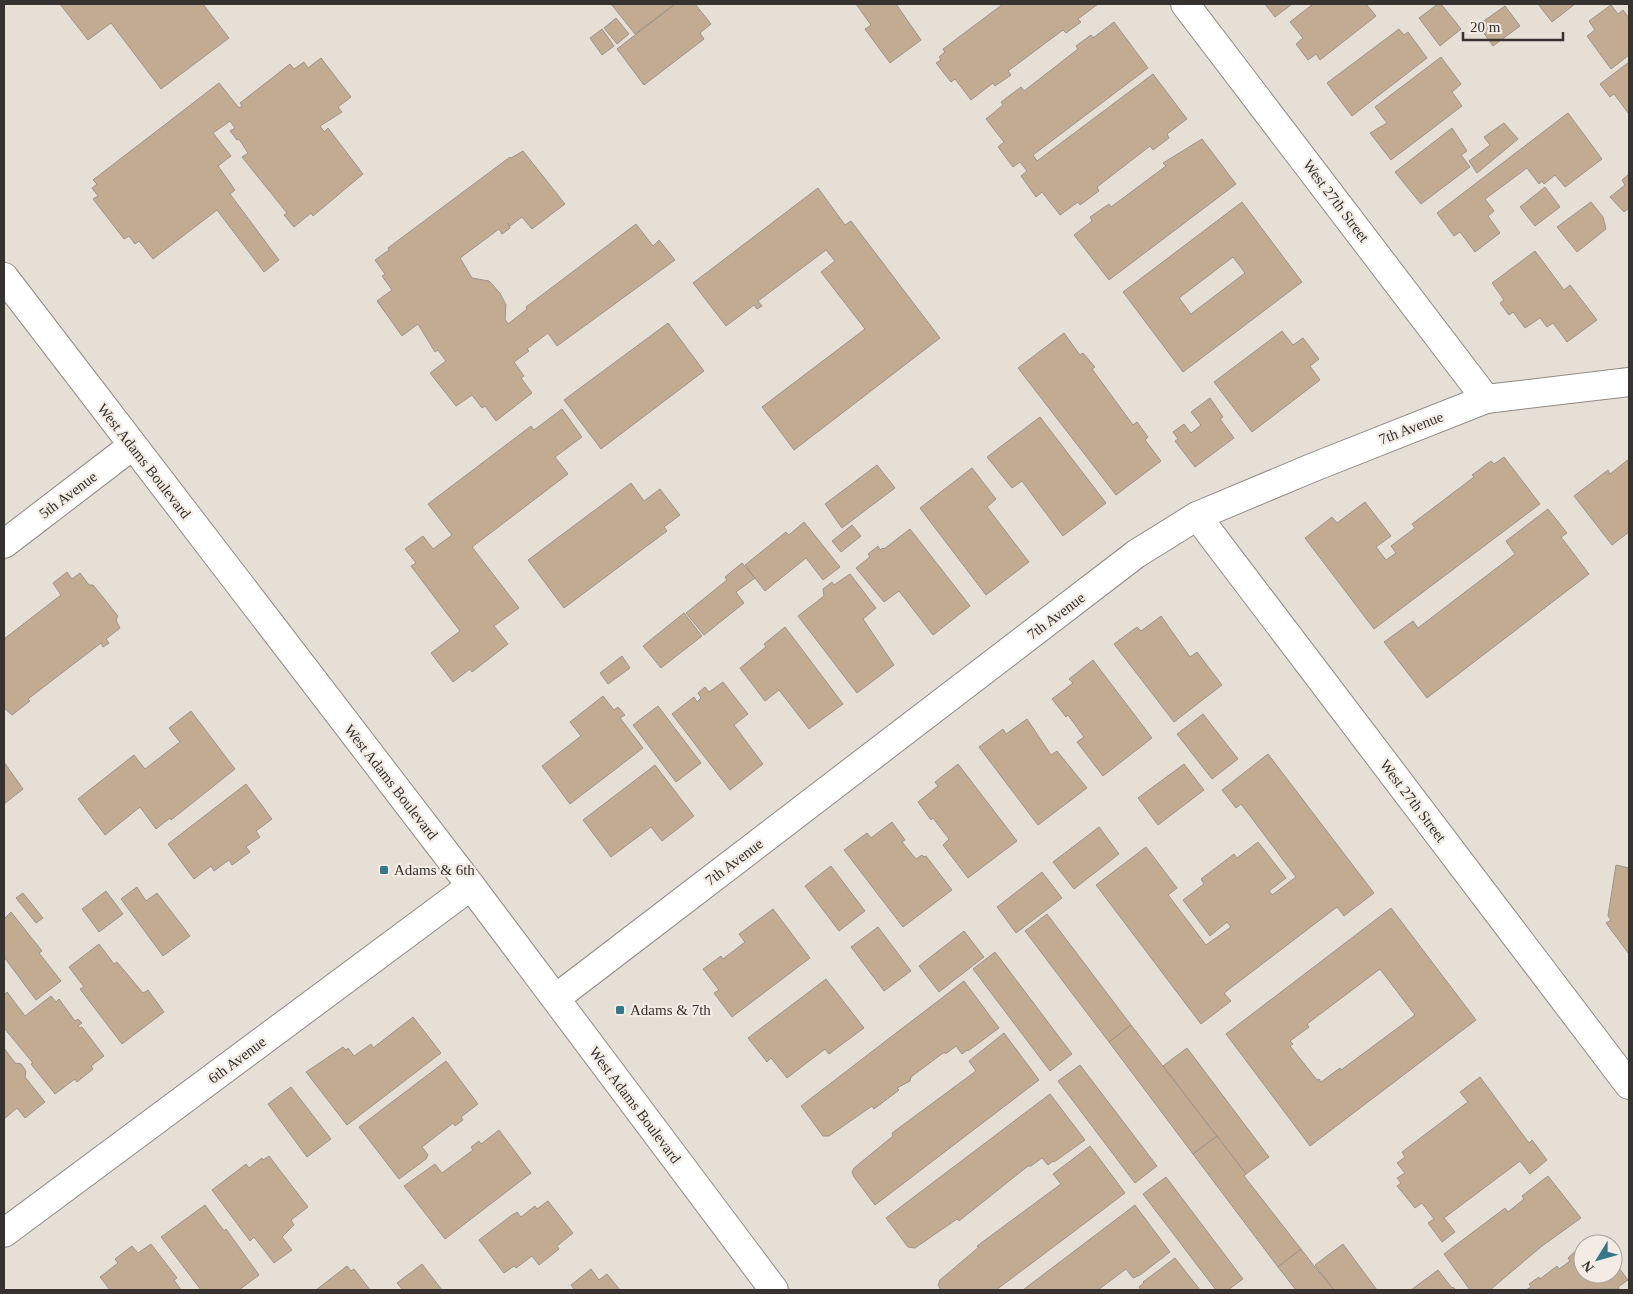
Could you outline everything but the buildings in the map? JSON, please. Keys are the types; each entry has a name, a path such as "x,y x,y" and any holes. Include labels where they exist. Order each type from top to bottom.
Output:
{"street":[{"name":"West 27th Street","path":"1185,4 1486,399"},
{"name":"West Adams Boulevard","path":"4,277 471,886 774,1290"},
{"name":"7th Avenue","path":"556,998 1136,554 1197,516 1314,467 1486,399 1629,382"},
{"name":"5th Avenue","path":"4,544 132,446"},
{"name":"West 27th Street","path":"1197,516 1629,1085"},
{"name":"6th Avenue","path":"4,1234 471,886"}],"place":[{"name":"Adams & 6th","path":"384,870"},
{"name":"Adams & 7th","path":"620,1010"}]}
